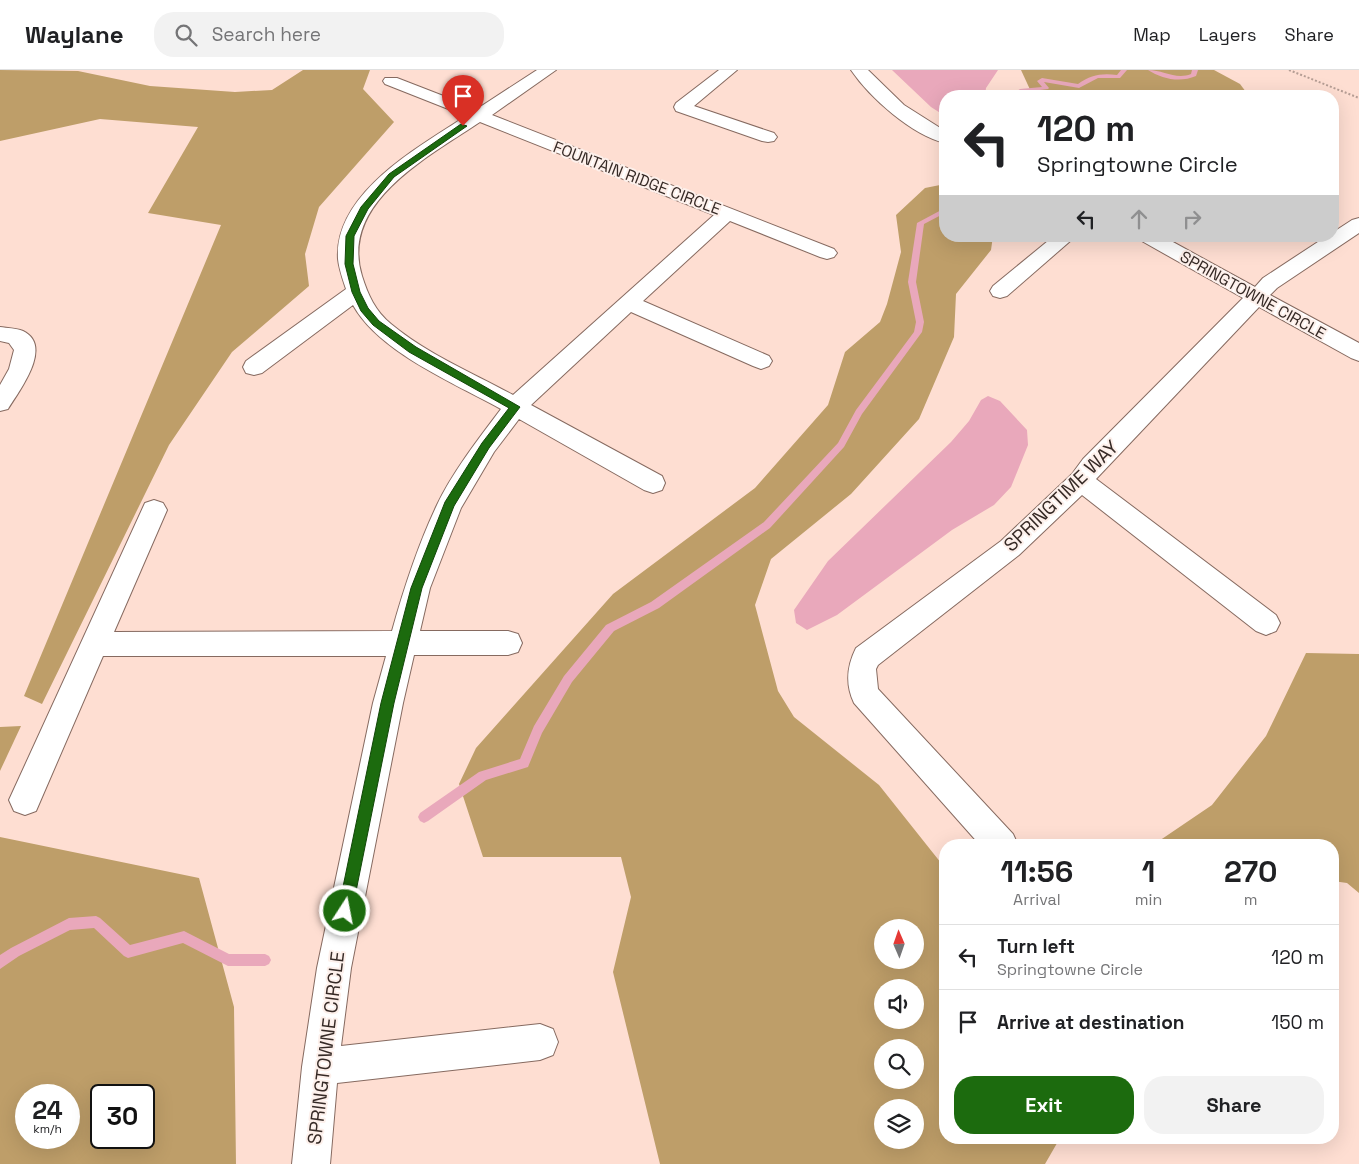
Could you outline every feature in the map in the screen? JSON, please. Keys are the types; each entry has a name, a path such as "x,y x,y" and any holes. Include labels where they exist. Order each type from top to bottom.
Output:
{"street":[{"path":"548,70 391,175 364,208 350,236 349,264 356,292 364,309 376,323 394,337 515,407 653,483"},
{"path":"729,70 682,107 768,137"},
{"path":"859,70 891,105 916,123 939,135"},
{"name":"FOUNTAIN RIDGE CIRCLE","path":"391,81 728,213 515,407"},
{"path":"728,213 827,252"},
{"name":"SPRINGTIME WAY","path":"1339,237 1359,224"},
{"path":"1000,291 1059,242"},
{"name":"SPRINGTOWNE CIRCLE","path":"1157,242 1359,353"},
{"name":"SPRINGTIME WAY","path":"997,839 864,694 862,669 866,657 1010,548 1081,481 1092,466 1270,283 1332,242"},
{"path":"254,367 356,292"},
{"path":"629,303 761,361"},
{"path":"0,334 18,337 23,344 26,356 0,403"},
{"name":"SPRINGTOWNE CIRCLE","path":"311,1164 320,1067 334,968 401,643 417,588 449,505 486,446 515,407"},
{"path":"1081,481 1266,624"},
{"path":"24,800 154,510"},
{"path":"94,644 508,643"},
{"path":"320,1067 540,1042"}],"path":[{"path":"1289,70 1359,98"}],"shaded area":[{"path":"0,70 78,71 150,86 235,92 272,90 303,70 370,70 363,89 394,122 319,207 305,254 309,286 232,352 169,445 42,704 24,696 221,225 148,213 198,127 100,119 0,141"},
{"path":"892,70 998,70 986,90 939,90 939,112 931,107"},
{"path":"1021,70 1214,70 1240,84 1244,90 1030,90"},
{"path":"939,185 939,242 992,242 991,250 956,294 954,337 919,419 851,494 771,559 755,605 778,691 794,717 879,785 939,860 939,1144 1057,1144 1045,1164 660,1164 613,972 631,897 621,857 483,857 459,784 476,748 613,594 755,488 828,405 845,352 880,322 887,304 901,252 896,215 925,188"},
{"path":"988,396 1000,401 1027,430 1028,445 1011,487 994,505 952,530 837,615 807,630 796,623 794,610 828,561 951,442 969,421 981,400"},
{"path":"1306,653 1359,654 1359,893 1347,883 1339,882 1339,839 1162,839 1212,805 1266,736"},
{"path":"21,726 0,771 0,727"},
{"path":"0,837 199,878 234,1007 236,1164 0,1164"}],"waterway":[{"path":"1029,90 1046,88 1040,81 1042,80 1079,86 1097,76 1118,77 1124,70"},
{"path":"1151,70 1178,78 1194,75 1195,70"},
{"path":"424,817 483,776 524,763 538,730 568,679 610,628 655,605 767,525 841,445 859,412 918,332 920,322 912,282 921,223 939,213"},
{"path":"0,963 15,952 69,924 96,922 128,952 184,937 228,960 265,960"}],"route":[{"path":"345,911 401,643 417,588 449,505 500,425 515,407 412,350 376,323 364,309 356,292 348,257 350,236 364,208 391,175 463,126"}]}
